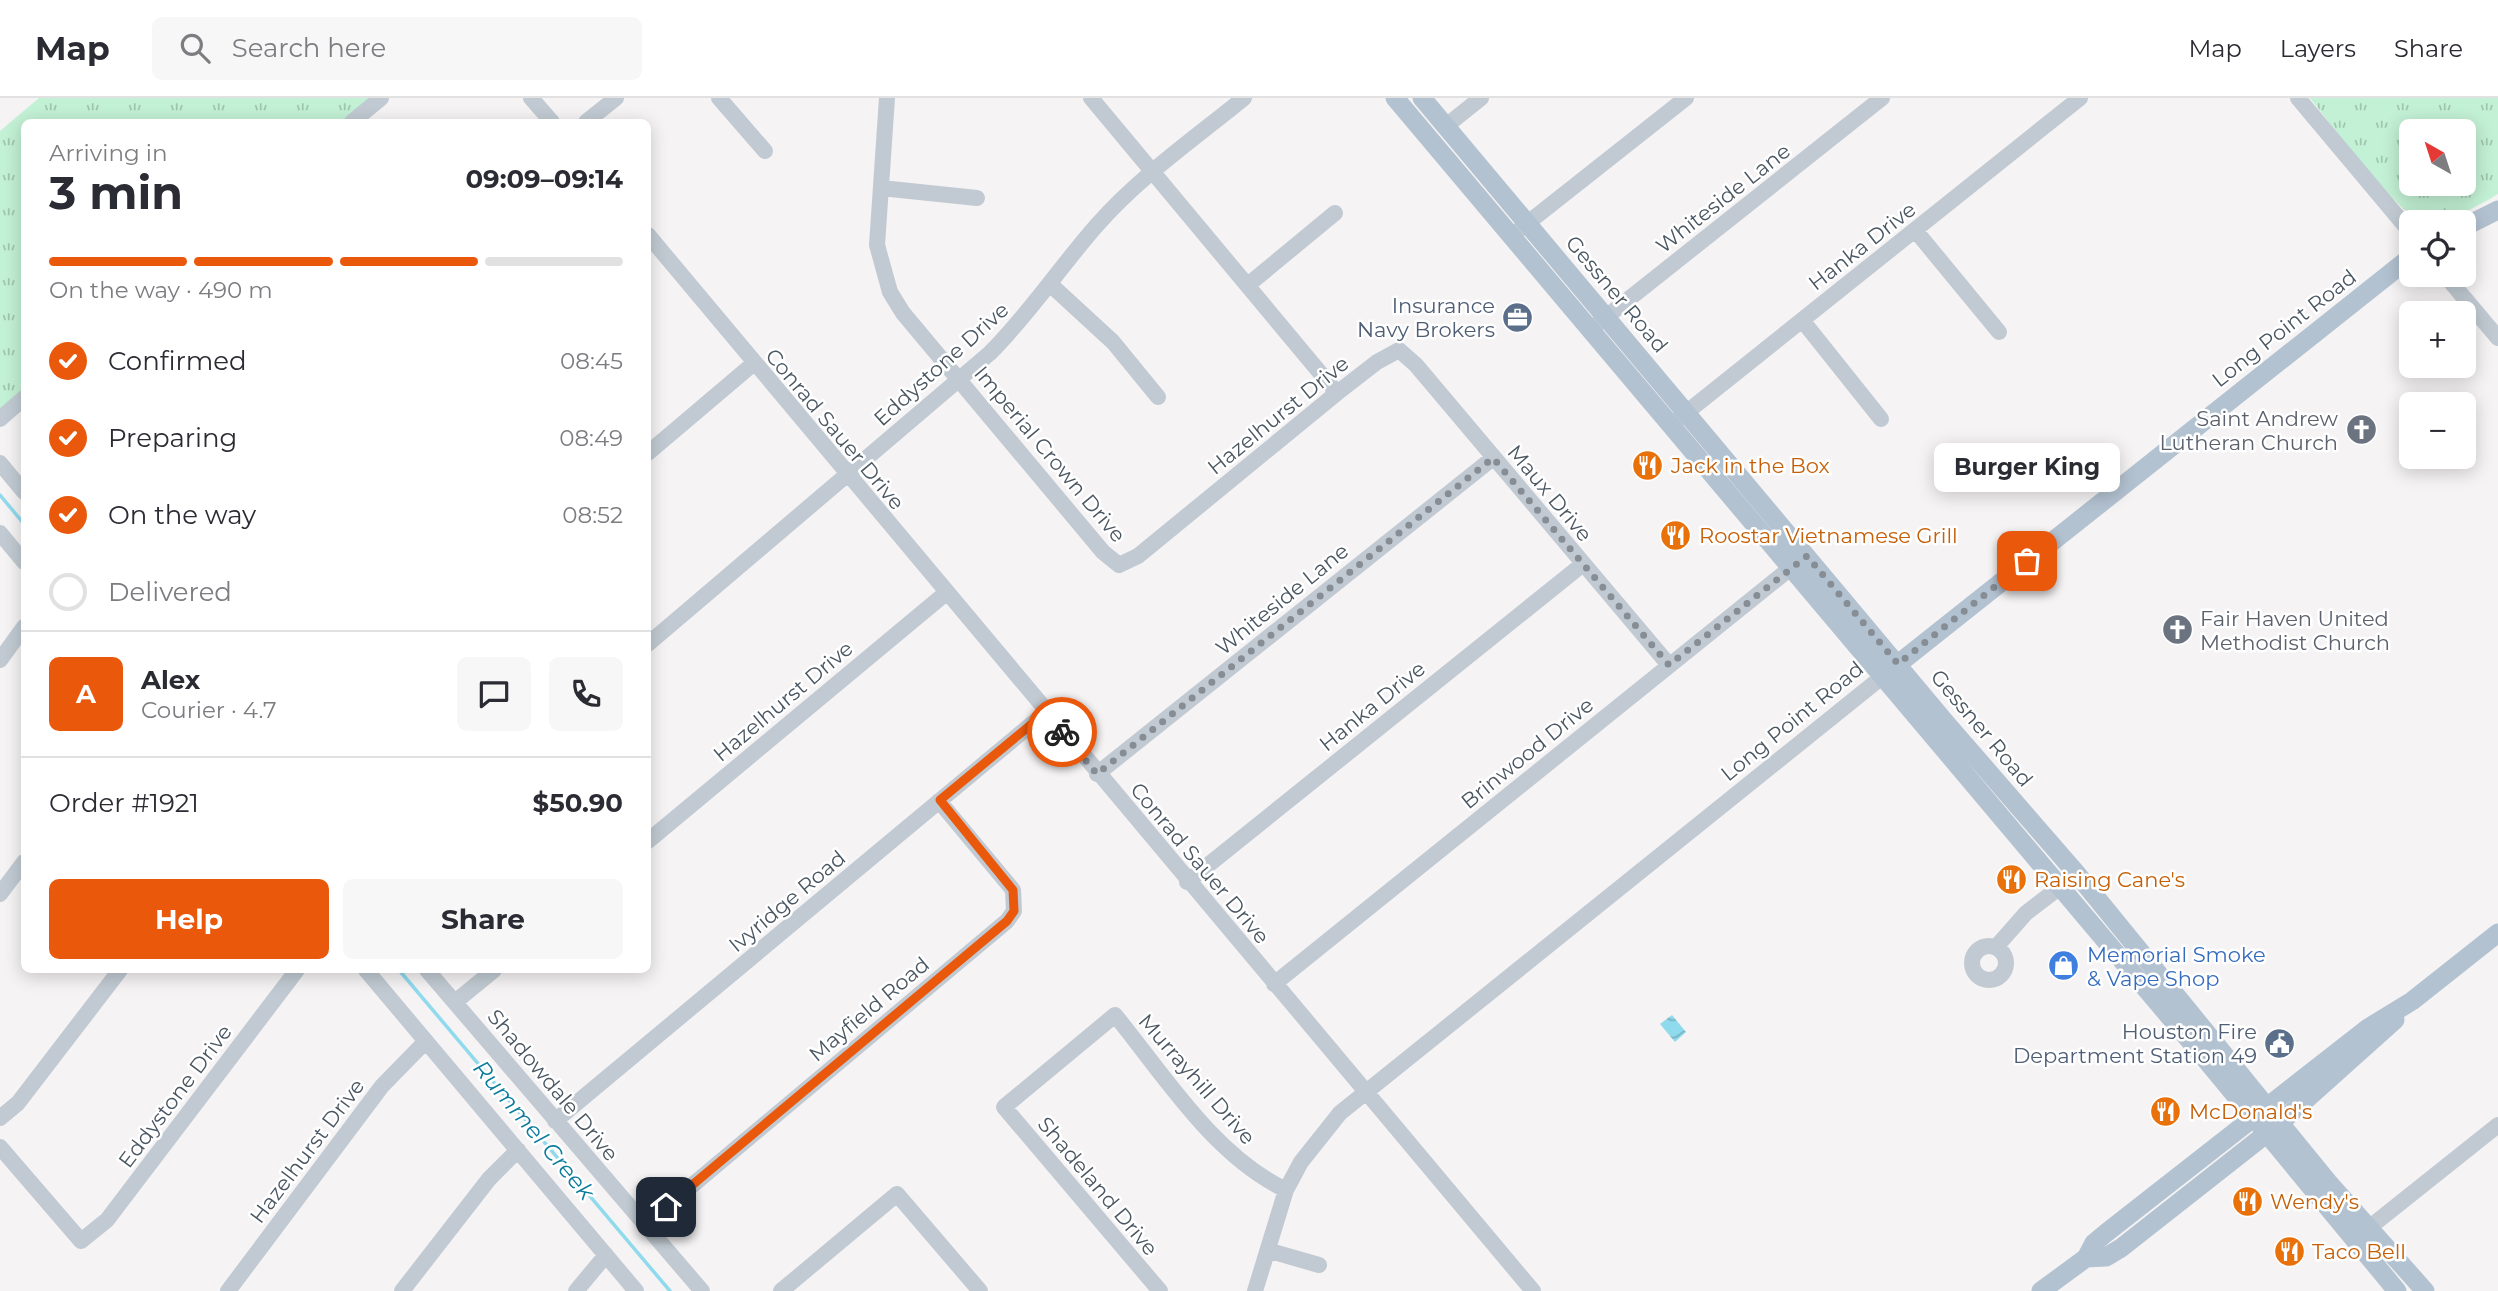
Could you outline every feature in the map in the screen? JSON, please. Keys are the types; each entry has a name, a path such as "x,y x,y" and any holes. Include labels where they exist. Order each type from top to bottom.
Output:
{"main road":[{"name":"Gessner Road","path":"1395,98 2145,991 2234,1081 2397,1291"},
{"name":"Gessner Road","path":"1422,98 2077,874 2162,977 2234,1081"},
{"path":"2476,221 2498,210"},
{"name":"Long Point Road","path":"1882,677 2399,266"},
{"path":"2041,1291 2087,1258 2094,1242 2259,1111 2368,1027 2412,1001 2498,933"},
{"path":"2145,991 2162,977"},
{"path":"2087,1258 2106,1257 2121,1248 2273,1128 2390,1026 2412,1001"},
{"name":"Gessner Road","path":"2273,1128 2370,1227 2425,1291"}],"street":[{"path":"356,119 381,98"},
{"path":"531,98 549,119"},
{"path":"590,119 616,98"},
{"path":"719,98 765,151"},
{"name":"Imperial Crown Drive","path":"887,98 877,245 890,292 903,313 1103,552 1119,565"},
{"path":"1091,98 1337,393"},
{"name":"Eddystone Drive","path":"651,641 960,380 1018,325 1096,226 1154,172 1244,98"},
{"path":"1446,127 1481,98"},
{"path":"1511,237 1686,98"},
{"name":"Whiteside Lane","path":"1589,330 1882,98"},
{"name":"Hanka Drive","path":"1670,426 2080,98"},
{"path":"2298,98 2399,218"},
{"path":"881,188 977,198"},
{"path":"1248,284 1335,213"},
{"path":"1915,230 1999,332"},
{"name":"Conrad Sauer Drive","path":"653,253 753,364 1533,1291"},
{"path":"1051,285 1113,342 1158,397"},
{"path":"2455,287 2498,338"},
{"path":"1802,320 1881,419"},
{"name":"Hazelhurst Drive","path":"1119,565 1138,556 1337,393 1377,362 1399,350"},
{"name":"Maux Drive","path":"1399,350 1416,365 1669,665"},
{"path":"651,450 753,364"},
{"path":"0,419 21,401"},
{"name":"Whiteside Lane","path":"1097,774 1493,458"},
{"path":"0,463 21,488"},
{"path":"0,533 21,558"},
{"name":"Brinwood Drive","path":"1274,984 1807,556"},
{"name":"Hanka Drive","path":"1187,882 1583,564"},
{"name":"Hazelhurst Drive","path":"651,839 946,593"},
{"path":"0,660 21,631"},
{"name":"Long Point Road","path":"1255,1291 1270,1251 1286,1190 1318,1139 1340,1113 1882,677"},
{"name":"Ivyridge Road","path":"555,1121 1045,713"},
{"name":"Mayfield Road","path":"645,1225 1007,921 1014,911 1013,890 940,800"},
{"path":"0,894 21,866"},
{"path":"1996,947 2019,919 2077,874"},
{"path":"0,1118 18,1103 118,973"},
{"name":"Eddystone Drive","path":"0,1147 81,1241 107,1220 295,973"},
{"path":"369,973 636,1291"},
{"name":"Shadowdale Drive","path":"430,973 702,1291"},
{"path":"455,1002 490,973"},
{"name":"Murrayhill Drive","path":"1004,1107 1115,1015 1217,1139 1260,1178 1286,1190"},
{"name":"Hazelhurst Drive","path":"228,1291 382,1086 426,1041"},
{"name":"Shadeland Drive","path":"1004,1107 1160,1291"},
{"path":"2370,1227 2498,1125"},
{"path":"402,1291 455,1221 518,1150"},
{"path":"781,1291 897,1194 980,1291"},
{"path":"1270,1251 1319,1265"},
{"path":"576,1291 606,1255"}],"green space":[{"path":"39,98 381,98 356,119 21,119 21,401 0,419 0,131"},
{"path":"2310,98 2498,98 2498,194 2467,210 2405,210"}],"water":[{"path":"1672,1015 1686,1032 1675,1042 1660,1024"}],"waterway":[{"name":"Rummel Creek","path":"0,495 21,520"},
{"name":"Rummel Creek","path":"402,973 670,1291"}],"way so far":[{"path":"1062,732 1097,774 1493,458 1669,665 1807,556 1898,664 2027,561"}],"place":[{"name":"Insurance Navy Brokers","path":"1518,317"},
{"name":"Saint Andrew Lutheran Church","path":"2361,430"},
{"name":"Jack in the Box","path":"1648,465"},
{"name":"Roostar Vietnamese Grill","path":"1676,535"},
{"name":"Burger King","path":"2027,561"},
{"name":"Fair Haven United Methodist Church","path":"2177,630"},
{"name":"Raising Cane's","path":"2011,879"},
{"name":"Memorial Smoke & Vape Shop","path":"2064,966"},
{"name":"Houston Fire Department Station 49","path":"2280,1043"},
{"name":"McDonald's","path":"2166,1111"},
{"name":"Wendy's","path":"2247,1201"},
{"name":"Taco Bell","path":"2289,1251"}],"route":[{"path":"666,1207 1007,921 1014,911 1016,900 1013,890 940,800 1045,713 1062,732"}]}
